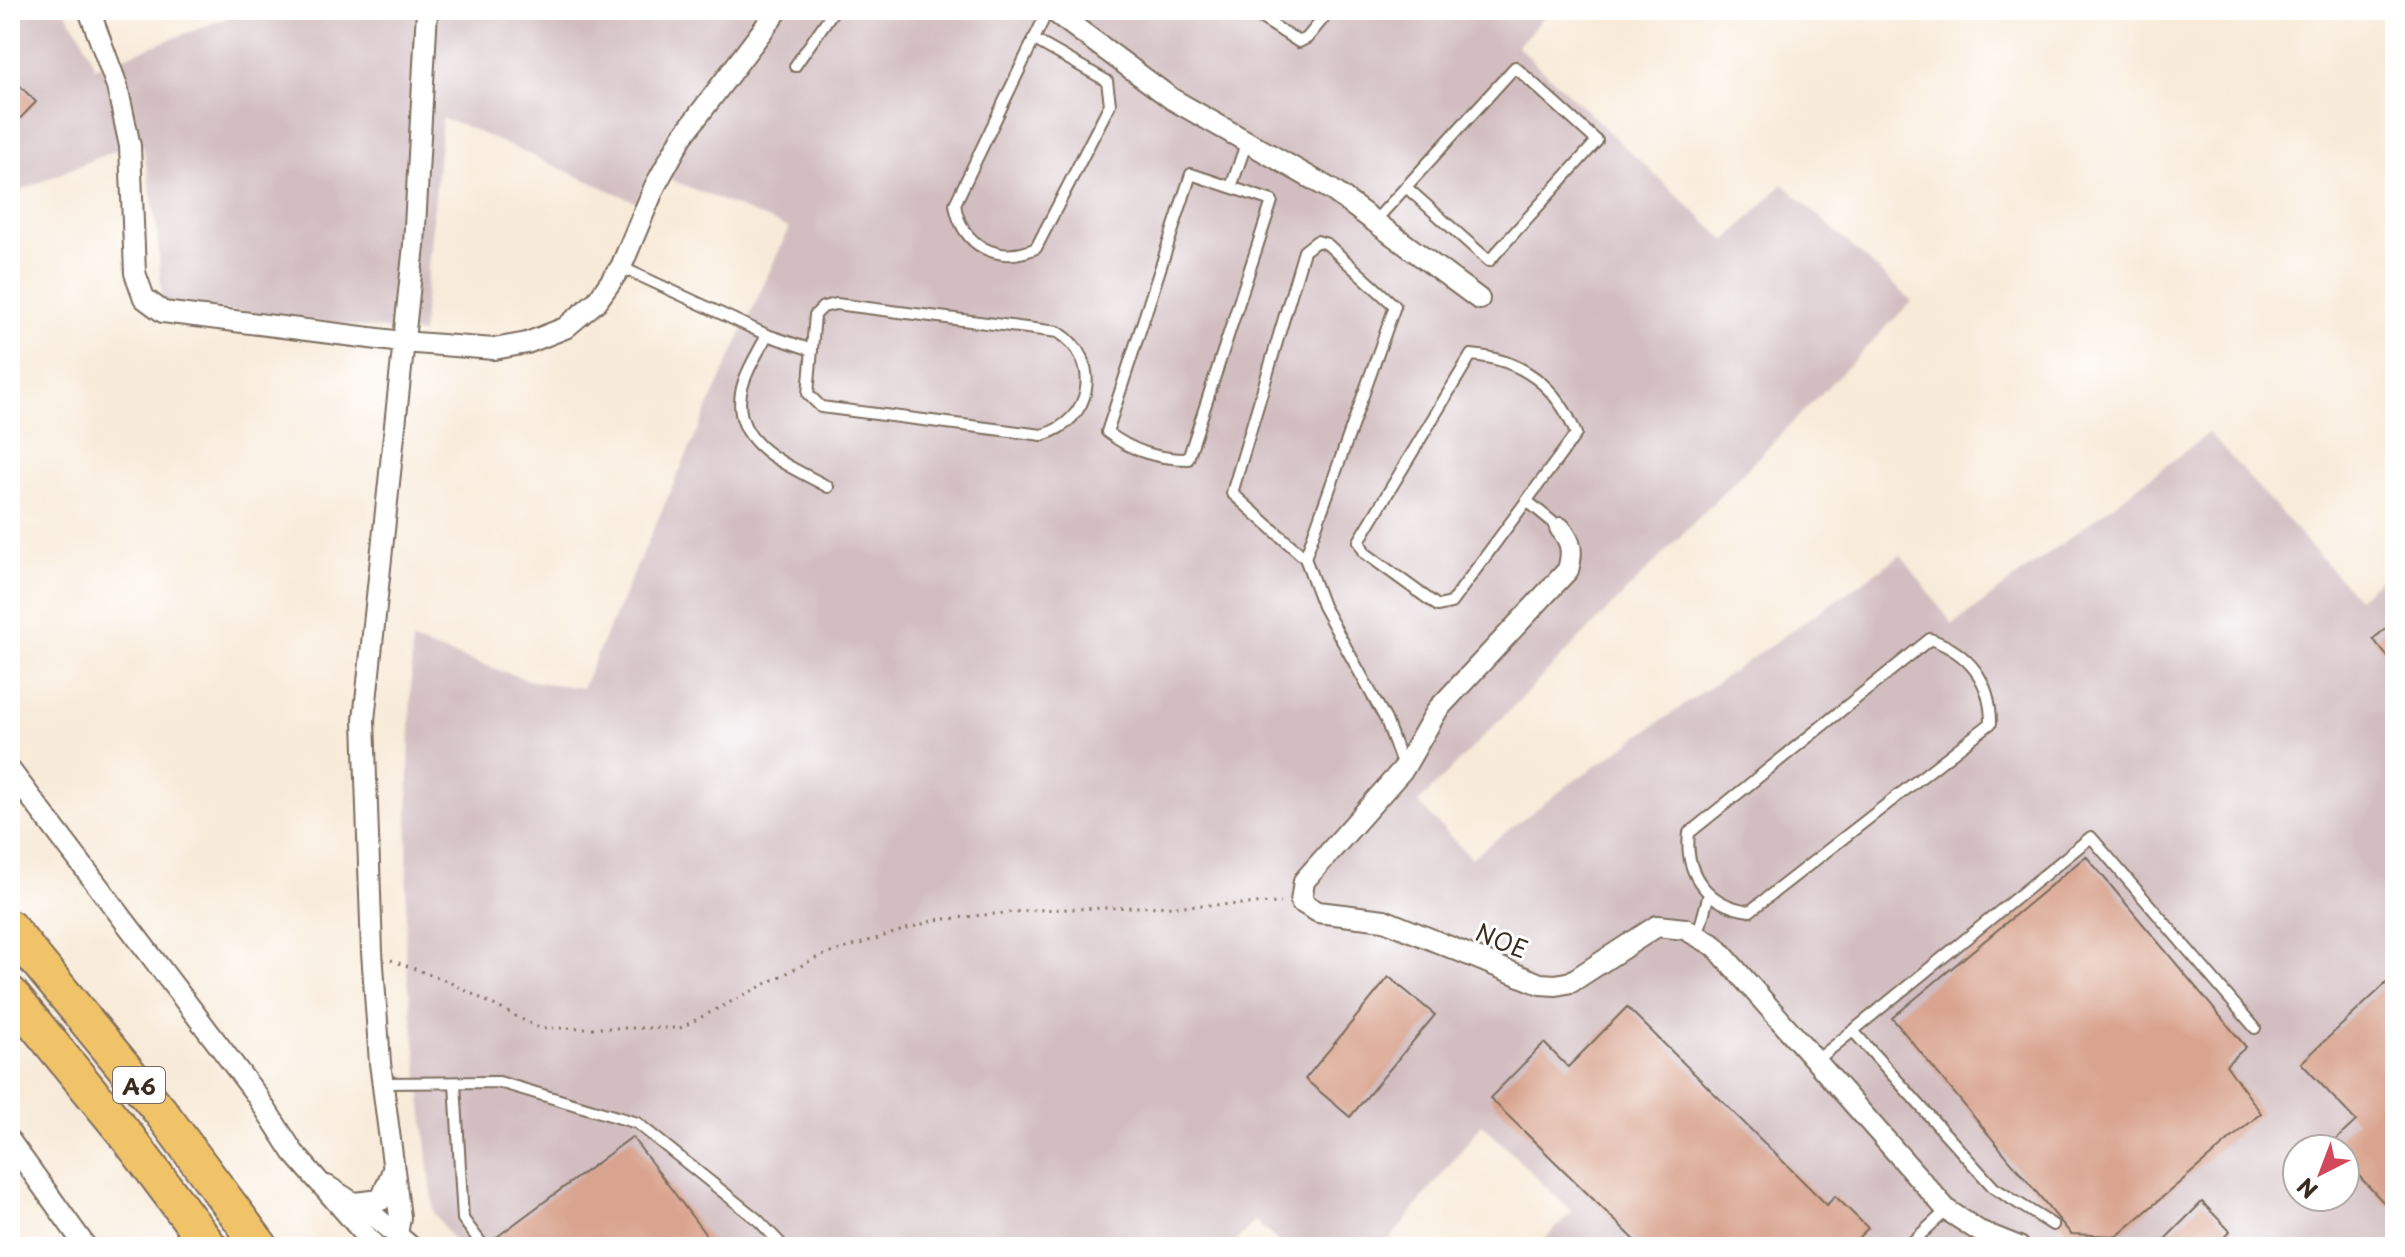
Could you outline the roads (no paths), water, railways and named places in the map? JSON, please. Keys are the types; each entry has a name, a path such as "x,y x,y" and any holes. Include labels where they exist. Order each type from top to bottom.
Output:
{"highway":[{"name":"Α6","path":"10,928 160,1111 261,1247"},
{"name":"Α6","path":"10,993 126,1135 210,1247"}],"street":[{"path":"89,10 117,86 130,146 135,273 144,298 163,312 402,342 494,349 527,343 565,328 597,301 621,267 655,186 682,137 778,10"},
{"path":"401,1243 382,1083 372,952 364,720 414,245 427,10"},
{"path":"1050,10 1172,99 1246,144 1291,164 1479,299"},
{"path":"1404,768 1438,709 1568,570 1572,556 1570,540 1560,528"},
{"name":"NOE","path":"1404,768 1304,881 1301,902 1318,912 1384,920 1540,984 1571,982 1657,926 1671,925 1698,934 1715,946 1947,1210 1979,1231 2019,1247"},
{"path":"10,770 255,1093 293,1152 376,1247"},
{"path":"10,1141 86,1247"},
{"path":"355,1203 381,1200 391,1180 393,1166"},
{"path":"321,1182 355,1203 401,1243"}],"lane":[{"path":"795,66 834,10"},
{"path":"1033,39 1107,81 1110,104 1036,248 1004,255 983,248 966,234 955,204 1033,39 1050,10"},
{"path":"1249,10 1299,42 1307,38 1330,10"},
{"path":"1374,222 1515,67 1597,141 1489,261 1406,187"},
{"path":"1231,187 1246,144"},
{"path":"1191,174 1231,187 1272,201 1188,459 1143,453 1107,432 1191,174"},
{"path":"1305,558 1395,306 1327,244 1317,241 1304,251 1232,493 1305,558 1323,606 1386,720 1404,768"},
{"path":"621,267 767,335 812,350"},
{"path":"836,304 1058,332 1080,353 1088,385 1074,418 1042,435 836,409 813,403 808,394 812,350 815,315 823,307 836,304"},
{"path":"767,335 741,390 740,412 749,435 762,450 828,487"},
{"path":"1471,355 1502,360 1543,383 1563,406 1576,434 1527,501 1451,603 1438,606 1365,553 1359,541 1471,355"},
{"path":"1527,501 1560,528"},
{"path":"1698,934 1709,894 1690,866 1689,833 1930,639 1968,660 1984,683 1991,723 1750,911 1728,906 1709,894"},
{"path":"1817,1060 2091,837 2255,1028"},
{"path":"1853,1031 1994,1188 2053,1225"},
{"path":"382,1083 499,1082 637,1123 758,1220 784,1247"},
{"path":"455,1083 463,1219 484,1247"},
{"path":"1907,1247 1947,1210"}]}
